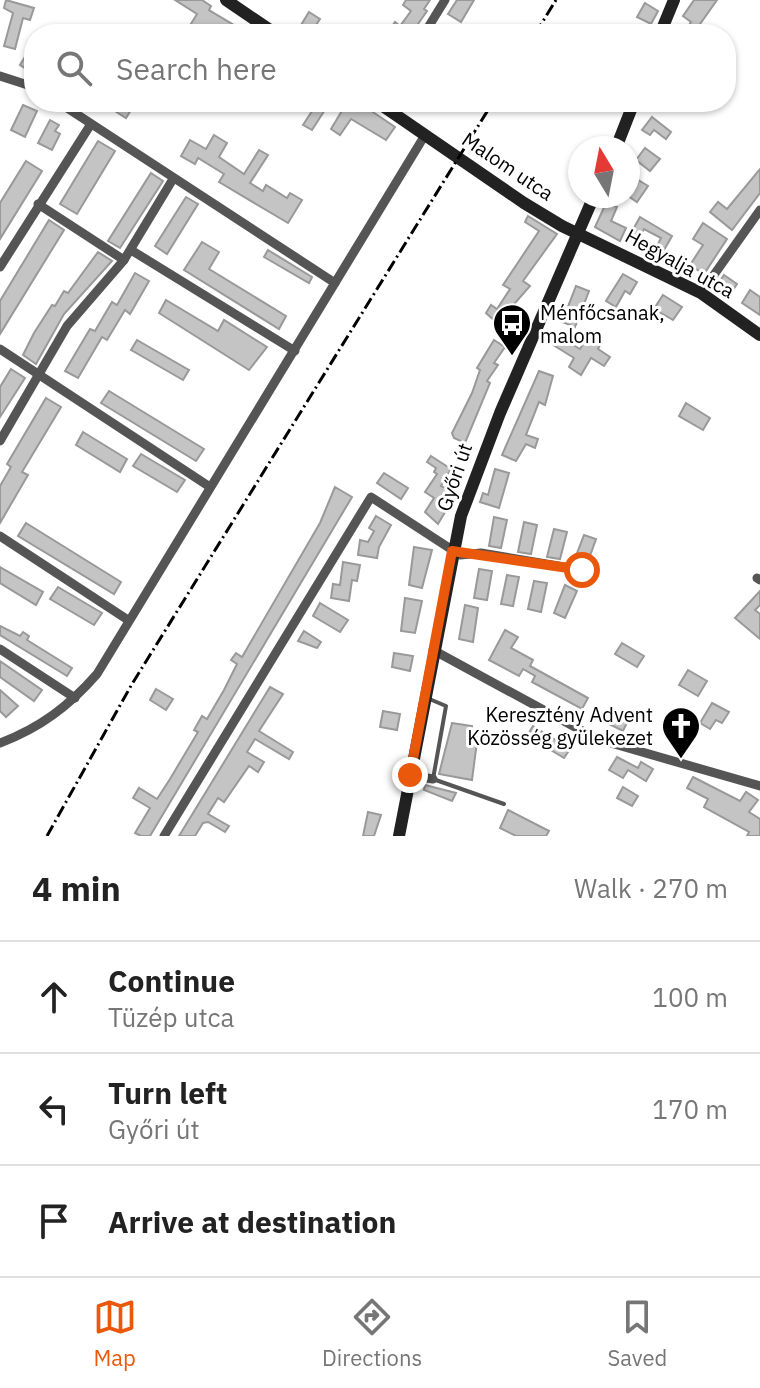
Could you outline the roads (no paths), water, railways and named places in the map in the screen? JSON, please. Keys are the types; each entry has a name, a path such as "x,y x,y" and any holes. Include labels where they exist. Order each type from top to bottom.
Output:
{"street":[{"path":"226,0 261,24"},
{"path":"430,24 445,0"},
{"path":"664,24 674,0"},
{"path":"0,76 24,84"},
{"path":"73,112 335,283"},
{"name":"Malom utca","path":"392,112 524,203 578,233"},
{"path":"621,136 630,112"},
{"path":"0,267 91,124"},
{"path":"0,743 48,721 97,674 425,135"},
{"path":"0,441 67,326 124,260 173,179"},
{"path":"38,204 124,260"},
{"name":"Győri út","path":"399,836 452,551 472,480 589,208"},
{"path":"701,293 760,210"},
{"name":"Hegyalja utca","path":"578,233 701,293 760,335"},
{"path":"131,250 295,351"},
{"path":"0,349 210,487"},
{"path":"164,836 371,497 452,551 582,570"},
{"path":"0,536 128,620"},
{"path":"0,649 75,698"},
{"path":"433,650 597,739 760,786"},
{"path":"410,775 433,779"}],"lane":[{"path":"425,697 446,706 433,779 504,804"}],"railway":[{"path":"541,24 556,0"},
{"path":"47,836 132,684 487,112"}],"place":[{"name":"Ménfőcsanak, malom","path":"512,357"},
{"name":"Keresztény Advent Közösség gyülekezet","path":"681,760"}]}
